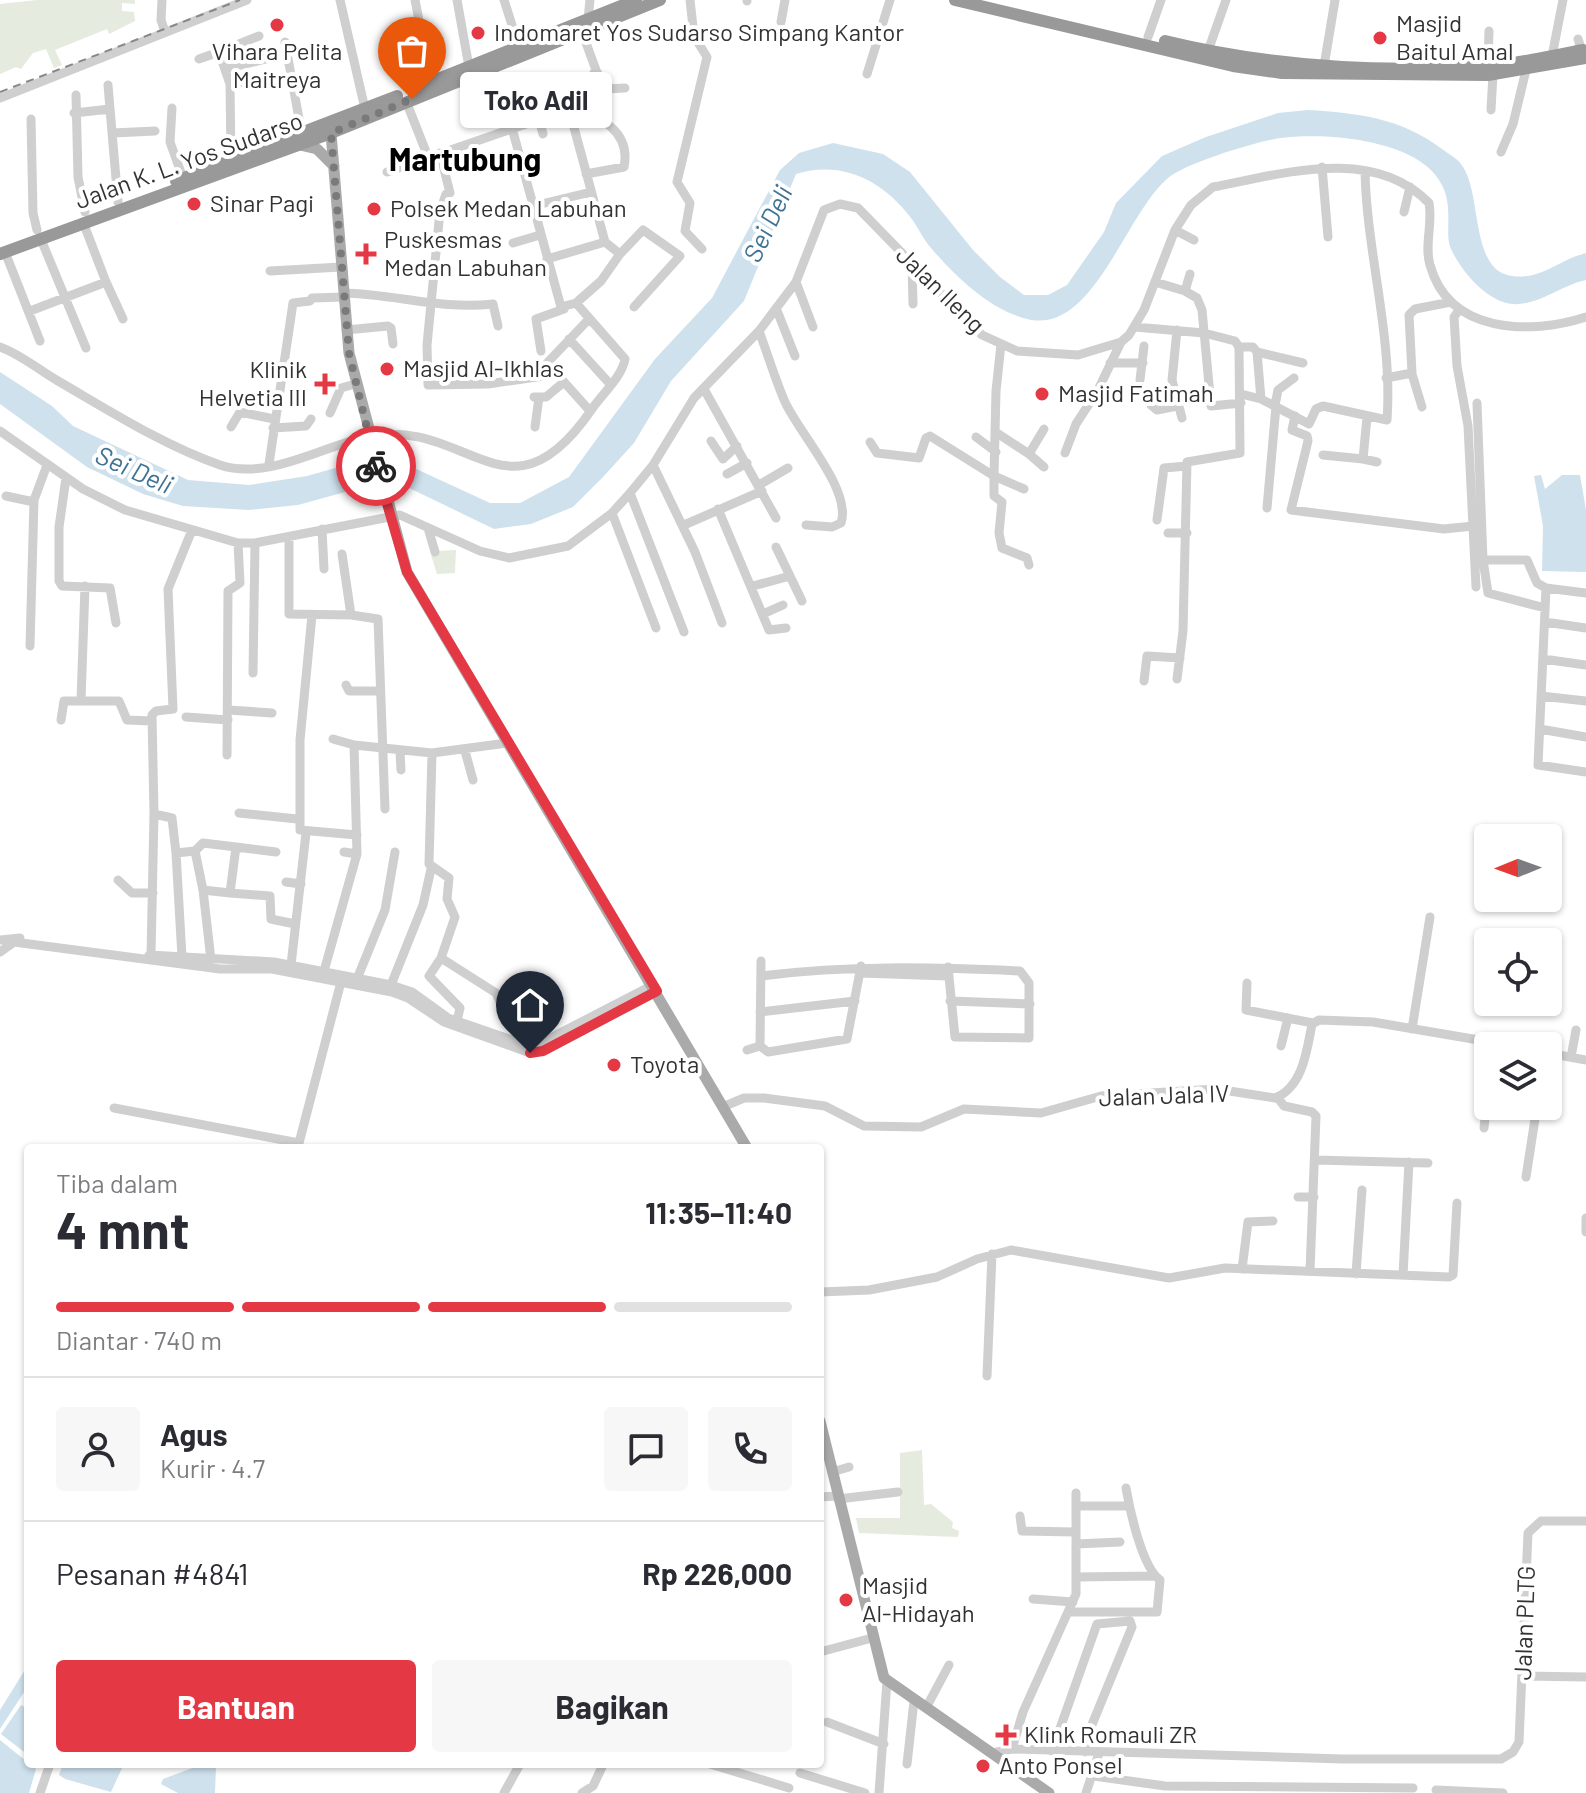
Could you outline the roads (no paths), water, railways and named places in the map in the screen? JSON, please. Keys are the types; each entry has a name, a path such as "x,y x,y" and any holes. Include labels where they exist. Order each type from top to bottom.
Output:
{"highway":[{"name":"Jalan K. L. Yos Sudarso","path":"585,25 636,0"},
{"name":"Jalan K. L. Yos Sudarso","path":"330,129 365,109 409,97 431,82 469,67 660,0"},
{"path":"955,0 1233,66 1526,70 1583,49"},
{"path":"994,0 1208,51 1323,69"},
{"path":"1491,70 1583,49"},
{"name":"Jalan K. L. Yos Sudarso","path":"2,250 39,233 489,69 520,51"},
{"name":"Jalan K. L. Yos Sudarso","path":"84,217 183,178 300,140"}],"main road":[{"path":"330,129 346,330 355,384 407,572 745,1144"},
{"path":"300,140 317,149 334,167"},
{"path":"824,1456 832,1472 879,1668 887,1681 1049,1793"}],"street":[{"path":"162,0 161,20 165,32"},
{"path":"0,98 247,0"},
{"path":"340,0 365,109"},
{"path":"415,0 431,82"},
{"path":"457,0 469,67"},
{"path":"504,0 520,51"},
{"path":"590,0 585,25 596,70 606,89 625,88"},
{"path":"690,0 694,36 707,57 697,109 685,137 677,182 690,203 685,231 702,249"},
{"path":"781,22 785,0"},
{"path":"867,74 890,0"},
{"path":"1148,37 1161,0"},
{"path":"1208,51 1226,0"},
{"path":"1323,69 1335,0"},
{"path":"1552,56 1563,0"},
{"path":"1489,31 1491,110"},
{"path":"199,59 259,36"},
{"path":"285,42 300,140"},
{"path":"219,52 230,84 231,161"},
{"path":"225,69 266,59"},
{"path":"489,69 512,128 540,235 564,309"},
{"path":"596,70 569,111 605,242 620,254"},
{"path":"1501,152 1513,124 1526,70"},
{"path":"230,84 269,77"},
{"path":"108,85 118,202"},
{"path":"76,95 74,113 84,217 106,282 123,319"},
{"path":"409,97 428,157"},
{"path":"172,108 170,142 183,178"},
{"path":"74,113 110,109"},
{"path":"387,172 569,111 583,112 616,128 621,137 624,167 586,174"},
{"path":"31,119 33,213 86,348"},
{"path":"539,119 543,134"},
{"path":"113,133 155,131"},
{"path":"440,153 450,193 446,194 440,211 430,305 428,385 560,378"},
{"path":"1322,167 1328,237"},
{"path":"1065,453 1076,424 1121,342 1135,327 1175,230 1191,205 1213,187 1322,167 1365,172 1410,187 1429,203 1430,267 1459,310 1518,329 1543,328 1586,317"},
{"path":"1155,282 1185,291 1200,303 1211,406 1241,398 1261,399 1310,424 1316,409 1323,406 1387,420 1380,303 1367,225 1365,172"},
{"path":"1404,212 1410,187"},
{"path":"533,206 591,192"},
{"name":"Jalan Ileng","path":"388,510 480,551 509,558 541,554 568,546 612,513 653,465 684,411 759,331 796,282 820,217 824,210 840,204 858,208 975,328 1001,344 1017,351 1051,356 1078,355 1121,342"},
{"path":"541,351 536,319 576,303 601,281 641,230 680,256 634,307"},
{"path":"1175,230 1194,240"},
{"path":"513,243 540,235"},
{"path":"547,259 605,242"},
{"path":"2,250 40,341"},
{"path":"912,264 913,304"},
{"path":"270,271 341,267"},
{"path":"1185,291 1190,274"},
{"path":"30,311 106,282"},
{"path":"796,282 813,327"},
{"path":"269,464 293,303 343,295 387,296 430,305 493,304 498,326"},
{"path":"1422,407 1412,374 1412,339 1408,317 1415,309 1451,302"},
{"path":"0,347 143,430 222,465 299,461 369,436 421,436 497,467 518,469 527,468 568,442 625,359 576,303"},
{"path":"776,308 795,356"},
{"path":"1459,310 1454,317 1457,366 1472,426 1483,560 1491,595 1545,608"},
{"path":"588,320 547,363 590,411"},
{"path":"346,330 388,326 393,344"},
{"path":"1135,327 1204,333 1235,341 1239,347 1241,398 1238,455 1187,462 1187,533 1177,679"},
{"path":"1177,330 1172,380 1182,418"},
{"path":"759,331 785,403 826,469 844,514 841,523 832,527 806,525"},
{"path":"569,339 610,384"},
{"path":"1001,344 996,391 994,476 994,496 1002,502 1000,545 1005,551 1027,558 1029,565"},
{"path":"1140,380 1144,346"},
{"path":"1239,347 1253,347 1257,352 1261,399"},
{"path":"1257,352 1303,363"},
{"path":"1110,363 1143,363"},
{"path":"1386,378 1412,374"},
{"path":"535,427 536,397 549,395 560,378"},
{"path":"1267,508 1278,390 1294,378"},
{"path":"330,413 341,388 355,384"},
{"path":"704,389 776,518"},
{"path":"1476,587 1472,426 1477,403"},
{"path":"1151,405 1157,410 1177,406"},
{"path":"231,427 240,412 273,424 306,426 311,419"},
{"path":"1295,416 1292,430 1308,439 1291,510 1444,529 1473,526"},
{"path":"1363,459 1367,417"},
{"path":"1029,454 1044,429"},
{"path":"0,431 66,478 125,510 238,543 289,537 388,510"},
{"path":"997,433 1044,467"},
{"path":"870,442 877,453 919,458 926,438 930,436 994,476 1024,489"},
{"path":"976,437 996,452"},
{"path":"711,441 723,459 737,446"},
{"path":"1323,455 1377,462"},
{"path":"727,474 747,463"},
{"path":"30,646 34,502 47,465"},
{"path":"653,465 684,525 722,623"},
{"path":"1157,520 1164,468 1187,466"},
{"path":"684,525 761,488 788,468"},
{"path":"66,478 59,527 59,581 62,586 113,590 116,623"},
{"path":"630,493 684,632"},
{"path":"6,496 34,502"},
{"path":"718,509 770,632 786,628"},
{"path":"612,513 656,628"},
{"path":"428,528 435,552"},
{"path":"322,529 324,569"},
{"path":"151,955 152,721 156,711 173,709 168,589 192,530"},
{"path":"1168,533 1187,533"},
{"path":"289,537 289,614 351,615 378,619 378,691 385,809"},
{"path":"227,755 228,591 240,583 238,543"},
{"path":"253,673 255,543"},
{"path":"776,547 802,601"},
{"path":"342,554 351,615"},
{"path":"1483,560 1527,560 1537,583 1546,588 1586,593"},
{"path":"753,586 790,576"},
{"path":"81,700 85,586"},
{"path":"1546,588 1538,765 1586,772"},
{"path":"763,614 783,605"},
{"path":"312,615 301,726 297,819 300,830 306,833 357,835"},
{"path":"1545,622 1586,628"},
{"path":"1144,681 1147,656 1180,658"},
{"path":"1543,659 1586,665"},
{"path":"346,685 349,691 378,691"},
{"path":"1541,696 1586,701"},
{"path":"61,720 64,701 81,700 119,701 127,720 152,721"},
{"path":"186,717 272,713"},
{"path":"1540,729 1586,737"},
{"path":"333,739 400,752 432,753 465,751 506,741"},
{"path":"324,971 357,854 354,745"},
{"path":"465,751 473,780"},
{"path":"400,752 401,770"},
{"path":"391,985 423,905 431,869 428,853 432,753"},
{"path":"239,813 297,819"},
{"path":"154,814 172,818 182,957"},
{"path":"291,965 306,833"},
{"path":"176,853 195,851 203,843 276,852"},
{"path":"230,893 231,861 236,847"},
{"path":"195,851 218,963"},
{"path":"344,852 357,854"},
{"path":"357,979 385,910 395,852"},
{"path":"431,869 449,878 447,899 455,913 441,958 429,976 460,1008 450,1020"},
{"path":"118,880 132,893 153,893"},
{"path":"286,882 301,884"},
{"path":"203,890 270,896 271,919 295,924"},
{"path":"1412,1029 1430,917"},
{"path":"0,940 13,937 77,949"},
{"path":"0,952 14,942 342,979 401,994 450,1020 522,1051 536,1050 655,988"},
{"path":"118,954 182,957 218,963 291,965 324,971 342,979 391,985 412,992 450,1020"},
{"path":"441,958 496,993 503,1009"},
{"path":"761,961 760,1046 766,1052 846,1039 861,970"},
{"path":"761,976 861,970 1020,971 1029,983 1028,1038 959,1038 954,1035 948,972"},
{"path":"114,1108 299,1143 342,979"},
{"path":"1247,983 1246,1010 1313,1023 1319,1020 1359,1020 1474,1040"},
{"path":"760,1012 855,1001"},
{"path":"950,1001 1030,1004"},
{"path":"1281,1046 1288,1018"},
{"path":"1278,1098 1298,1076 1313,1023"},
{"path":"1571,1057 1576,1030"},
{"path":"747,1050 760,1046"},
{"path":"1562,1055 1586,1060"},
{"name":"Jalan Jala IV","path":"725,1106 744,1098 764,1098 825,1106 864,1126 921,1127 964,1109 1041,1113 1101,1096 1216,1089 1278,1098 1284,1106 1312,1112 1316,1116 1315,1160"},
{"path":"1484,1128 1485,1120"},
{"path":"1526,1177 1535,1120"},
{"path":"1310,1271 1315,1160 1428,1163"},
{"path":"1403,1275 1409,1162"},
{"path":"1356,1274 1362,1190"},
{"path":"1298,1197 1314,1197"},
{"path":"824,1292 869,1290 937,1277 992,1254 1017,1250 1096,1267 1169,1278 1218,1268 1452,1276 1457,1203"},
{"path":"1586,1218 1586,1232"},
{"path":"1242,1269 1248,1222 1273,1221"},
{"path":"987,1376 992,1254"},
{"path":"832,1472 849,1467"},
{"path":"1126,1488 1129,1506 1154,1576"},
{"path":"824,1497 898,1492"},
{"path":"1012,1749 1023,1712 1073,1602 1076,1493"},
{"path":"1076,1506 1129,1506"},
{"path":"1020,1516 1022,1531 1075,1532"},
{"name":"Jalan PLTG","path":"1099,1753 1493,1760 1507,1756 1519,1742 1528,1533 1541,1521 1586,1521"},
{"path":"1076,1544 1120,1542"},
{"path":"1068,1612 1155,1614 1160,1580 1154,1576 1076,1577"},
{"path":"1033,1599 1073,1602"},
{"path":"1052,1751 1096,1625 1104,1621 1130,1621 1132,1627 1091,1727 1085,1752"},
{"path":"824,1651 872,1638"},
{"path":"926,1708 949,1665"},
{"path":"1524,1676 1586,1677"},
{"path":"879,1793 887,1681"},
{"path":"907,1764 914,1701"},
{"path":"827,1722 884,1744"},
{"path":"992,1753 1012,1749 1099,1753 1086,1793"},
{"path":"40,1793 49,1768"},
{"path":"504,1793 518,1768"},
{"path":"582,1793 593,1786 602,1768"},
{"path":"722,1768 788,1791 800,1773"},
{"path":"795,1768 800,1773 865,1793"},
{"path":"1094,1776 1165,1786 1413,1788"},
{"path":"1436,1790 1503,1793"}],"water":[{"name":"Sei Deli","path":"1308,110 1362,115 1395,124 1427,139 1457,160 1468,177 1483,246 1498,271 1512,276 1532,275 1586,253 1586,280 1531,302 1502,302 1468,276 1451,249 1446,194 1431,170 1414,157 1370,142 1300,136 1240,148 1190,166 1168,178 1152,195 1089,291 1071,309 1050,319 1027,319 1000,308 962,280 931,248 914,222 887,193 860,176 813,170 796,174 744,301 671,381 634,443 573,507 531,524 494,529 401,484 356,489 298,505 249,510 183,506 143,494 87,467 0,404 0,372 52,406 73,426 188,480 249,485 307,476 353,463 399,461 490,503 520,503 569,477 655,359 712,298 780,170 799,153 833,143 883,154 910,172 973,250 1000,277 1024,295 1048,295 1067,285 1104,232 1116,203 1162,156 1206,137 1278,113"},
{"path":"1541,475 1545,489 1562,475 1580,475 1586,510 1586,572 1542,571 1543,526 1534,476"},
{"path":"24,1671 24,1692 0,1729 0,1710"},
{"path":"21,1705 24,1707 24,1752 1,1734"},
{"path":"0,1740 24,1759 24,1768 36,1769 29,1793 0,1793"},
{"path":"62,1768 122,1768 111,1792 59,1775"},
{"path":"192,1768 216,1768 215,1793 178,1793 161,1784 163,1779"}],"railway":[{"path":"0,92 240,0"}],"place":[{"name":"Vihara Pelita Maitreya","path":"277,25"},
{"name":"Indomaret Yos Sudarso Simpang Kantor","path":"478,33"},
{"name":"Masjid Baitul Amal","path":"1380,38"},
{"name":"Toko Adil","path":"412,99"},
{"name":"Sinar Pagi","path":"194,204"},
{"name":"Polsek Medan Labuhan","path":"374,209"},
{"name":"Puskesmas Medan Labuhan","path":"366,254"},
{"name":"Masjid Al-Ikhlas","path":"387,369"},
{"name":"Klinik Helvetia III","path":"325,384"},
{"name":"Masjid Fatimah","path":"1042,394"},
{"name":"Toyota","path":"614,1065"},
{"name":"Masjid Al-Hidayah","path":"846,1600"},
{"name":"Klink Romauli ZR","path":"1006,1735"},
{"name":"Anto Ponsel","path":"983,1766"}],"district":[{"name":"Martubung","path":"465,160"}]}
